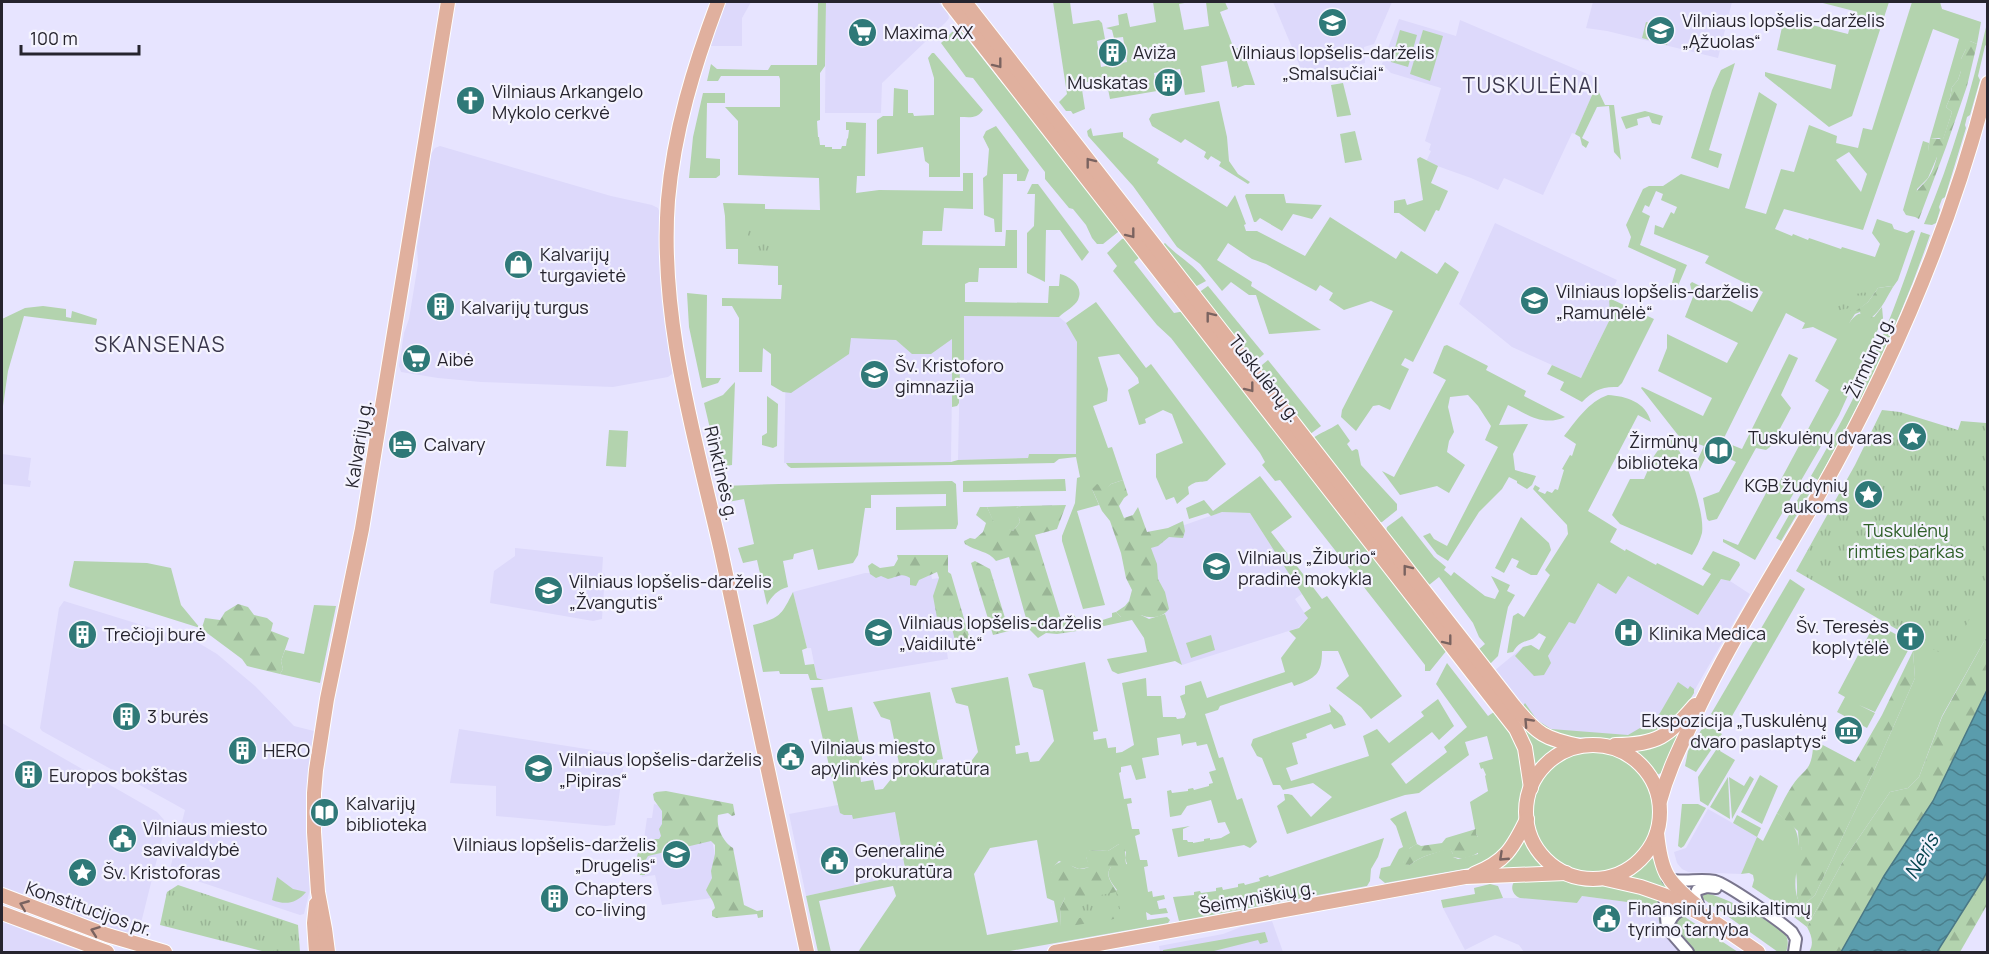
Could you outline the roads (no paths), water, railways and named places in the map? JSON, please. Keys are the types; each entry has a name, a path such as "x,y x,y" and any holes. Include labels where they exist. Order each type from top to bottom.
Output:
{"main road":[{"name":"Kalvarijų g.","path":"316,952 314,923 318,892 314,793 319,745 362,530 448,2"},
{"name":"Rinktinės g.","path":"718,2 690,80 674,149 668,201 668,254 672,313 682,380 807,952"},
{"name":"Tuskulėnų g.","path":"949,2 1516,729 1525,748 1531,788"},
{"name":"Tuskulėnų g.","path":"965,2 1514,706 1542,735 1580,746"},
{"name":"Žirmūnų g.","path":"1660,801 1669,769 1706,692 1818,495 1879,381 1941,234 1971,144 1988,82"},
{"name":"Žirmūnų g.","path":"1603,745 1632,745 1653,741 1676,726 1706,692"},
{"path":"1603,745 1626,753 1652,778 1660,801 1660,823 1652,845 1635,864 1619,873 1600,878 1589,879 1556,868 1539,852 1533,842 1527,819 1527,798 1545,765 1561,753 1580,746 1603,745"},
{"name":"Šeimyniškių g.","path":"1465,877 1485,870 1504,858 1527,819"},
{"path":"1657,833 1660,860 1668,879 1698,911"},
{"name":"Šeimyniškių g.","path":"1055,952 1465,877 1566,873"},
{"path":"1600,878 1641,887 1664,895 1698,911 1758,952"},
{"name":"Kalvarijų g.","path":"318,892 326,929 328,952"},
{"name":"Konstitucijos pr.","path":"2,895 124,942 165,952"},
{"name":"Konstitucijos pr.","path":"2,913 107,952"}],"street":[{"path":"1668,879 1722,883 1792,932 1797,939 1794,952"},
{"path":"1667,928 1672,916 1678,911 1698,911 1695,895 1701,887 1713,887 1735,893"},
{"path":"1664,895 1667,928 1688,952"}],"water":[{"name":"Neris","path":"1987,690 1988,870 1983,879 1937,952 1841,952 1884,876 1933,801"}],"place":[{"name":"Vilniaus lopšelis-darželis „Smalsučiai“","path":"1333,23"},
{"name":"Vilniaus lopšelis-darželis „Ąžuolas“","path":"1661,30"},
{"name":"Maxima XX","path":"863,32"},
{"name":"Aviža","path":"1112,52"},
{"name":"Muskatas","path":"1169,82"},
{"name":"Vilniaus Arkangelo Mykolo cerkvė","path":"471,101"},
{"name":"Kalvarijų turgavietė","path":"519,264"},
{"name":"Vilniaus lopšelis-darželis „Ramunėlė“","path":"1535,301"},
{"name":"Kalvarijų turgus","path":"440,307"},
{"name":"Aibė","path":"416,359"},
{"name":"Šv. Kristoforo gimnazija","path":"874,375"},
{"name":"Tuskulėnų dvaras","path":"1913,437"},
{"name":"Calvary","path":"403,444"},
{"name":"Žirmūnų biblioteka","path":"1719,451"},
{"name":"KGB žudynių aukoms","path":"1869,495"},
{"name":"Vilniaus „Žiburio“ pradinė mokykla","path":"1217,567"},
{"name":"Vilniaus lopšelis-darželis „Žvangutis“","path":"548,591"},
{"name":"Vilniaus lopšelis-darželis „Vaidilutė“","path":"878,632"},
{"name":"Klinika Medica","path":"1628,633"},
{"name":"Trečioji burė","path":"83,634"},
{"name":"Šv. Teresės koplytėlė","path":"1910,636"},
{"name":"3 burės","path":"126,716"},
{"name":"Ekspozicija „Tuskulėnų dvaro paslaptys“","path":"1848,730"},
{"name":"HERO","path":"242,750"},
{"name":"Vilniaus miesto apylinkės prokuratūra","path":"790,757"},
{"name":"Vilniaus lopšelis-darželis „Pipiras“","path":"538,769"},
{"name":"Europos bokštas","path":"28,775"},
{"name":"Kalvarijų biblioteka","path":"325,813"},
{"name":"Vilniaus miesto savivaldybė","path":"122,838"},
{"name":"Vilniaus lopšelis-darželis „Drugelis“","path":"677,854"},
{"name":"Generalinė prokuratūra","path":"834,860"},
{"name":"Šv. Kristoforas","path":"82,872"},
{"name":"Chapters co-living","path":"554,898"},
{"name":"Finansinių nusikaltimų tyrimo tarnyba","path":"1607,918"}],"district":[{"name":"TUSKULĖNAI","path":"1531,85"},
{"name":"SKANSENAS","path":"160,344"}],"park label":[{"name":"Tuskulėnų rimties parkas","path":"1906,540"}]}
